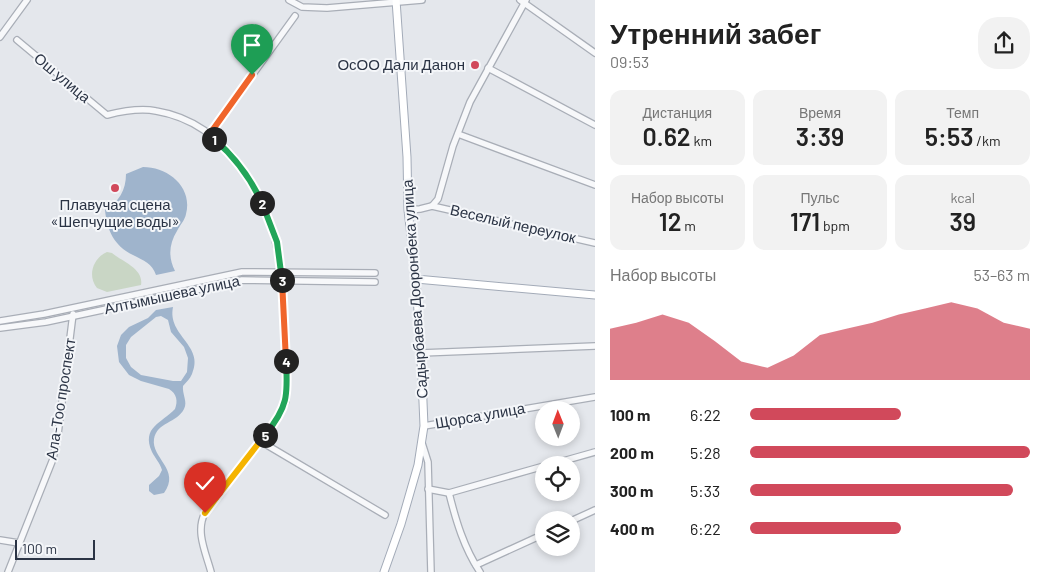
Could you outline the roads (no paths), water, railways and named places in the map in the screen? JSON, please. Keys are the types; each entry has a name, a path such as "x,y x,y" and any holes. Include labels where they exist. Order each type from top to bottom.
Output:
{"main road":[{"name":"Садырбаева Дооронбека улица","path":"384,572 418,465 424,426 416,279 408,210 407,157 396,1"},
{"path":"416,279 595,295"}],"street":[{"path":"0,37 27,0"},
{"path":"289,0 302,7 327,8 422,0"},
{"path":"408,210 432,206 438,199 453,146 470,102 523,1 595,53"},
{"path":"212,572 201,532 201,520 279,416 286,401 287,393 282,280 275,236 259,195 223,146 209,135 295,16"},
{"name":"Ош улица","path":"17,40 107,115 130,110 156,110 182,118 209,135"},
{"path":"488,68 595,125"},
{"path":"458,134 595,185"},
{"name":"Веселый переулок","path":"432,206 595,243"},
{"name":"Алтымышева улица","path":"0,321 18,319 242,272 375,273"},
{"name":"Алтымышева улица","path":"0,328 74,316 232,282 282,280 375,282"},
{"name":"Ала-Тоо проспект","path":"8,572 48,474 56,448 74,316 72,308"},
{"path":"421,354 595,346"},
{"name":"Щорса улица","path":"424,426 595,397"},
{"path":"260,441 385,515"},
{"path":"422,442 428,462 431,572"},
{"path":"580,456 595,452"},
{"path":"428,489 449,493 535,469"},
{"path":"449,493 458,524 480,572"},
{"path":"580,517 595,510"},
{"path":"476,566 535,538"},
{"path":"0,540 19,543"}],"water":[{"path":"143,167 161,171 177,180 186,195 187,204 184,220 174,236 171,246 170,256 175,271 156,275 147,263 121,247 110,231 105,210 121,195 125,185 126,174"},
{"path":"173,307 175,326 194,355 195,364 191,376 183,386 184,409 181,414 159,429 154,439 154,446 168,471 169,478 164,493 154,495 149,491 149,485 159,476 162,470 152,452 149,437 154,426 175,409 176,398 169,389 141,381 129,375 119,362 117,346 121,335 129,327 148,318 156,310","holes":["161,316 168,320 171,332 184,347 188,358 187,372 181,381 141,375 131,367 126,358 126,345 131,337 156,317"]}],"place":[{"name":"ОсОО Дали Данон","path":"475,65"},
{"name":"Плавучая сцена «Шепчущие воды»","path":"115,188"}]}
